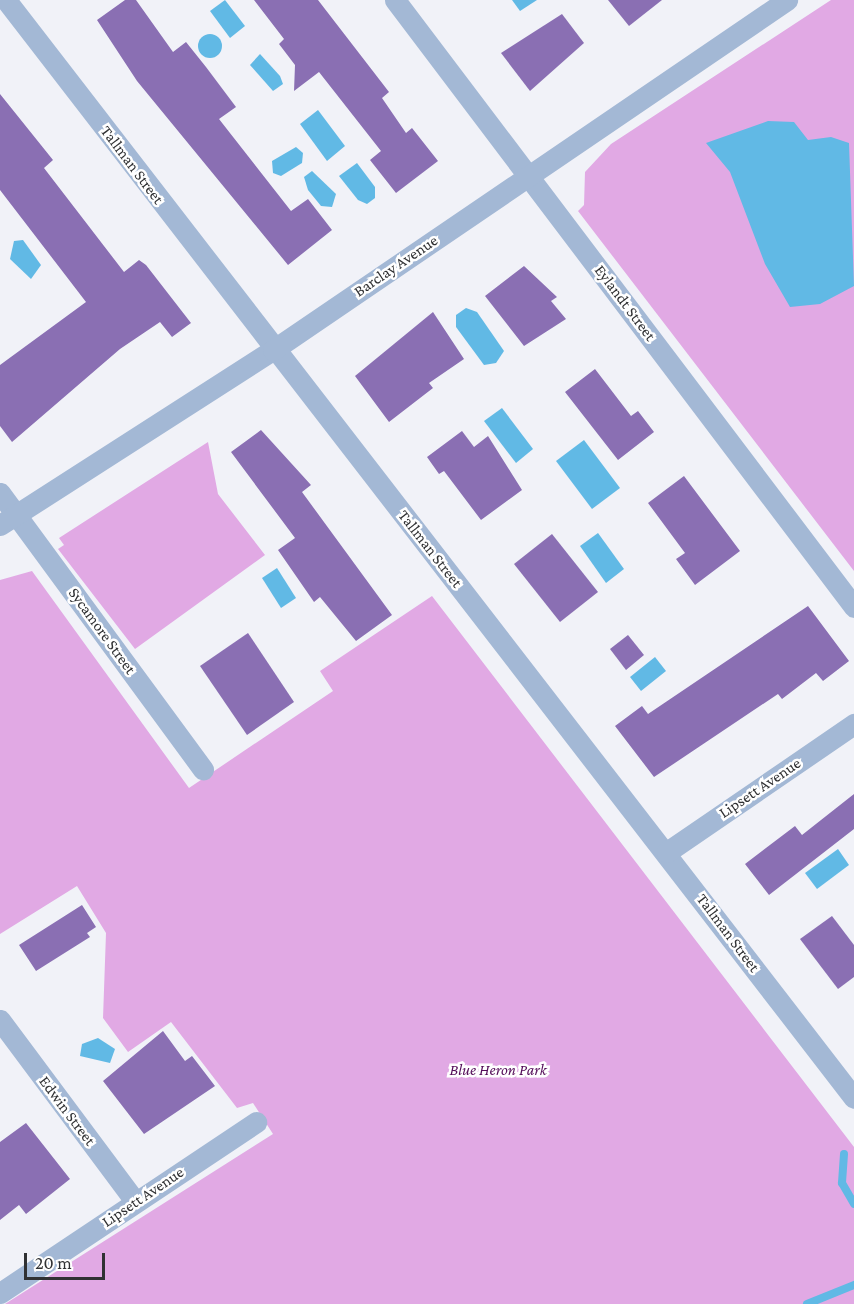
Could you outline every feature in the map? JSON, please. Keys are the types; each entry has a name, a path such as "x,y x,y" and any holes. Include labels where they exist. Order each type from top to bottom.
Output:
{"street":[{"name":"Tallman Street","path":"6,0 273,350 667,852 854,1098"},
{"name":"Eylandt Street","path":"395,0 854,607"},
{"name":"Barclay Avenue","path":"8,519 273,350 785,1"},
{"name":"Sycamore Street","path":"0,493 8,519 203,769"},
{"name":"Lipsett Avenue","path":"667,852 854,724"},
{"name":"Edwin Street","path":"0,1020 135,1201"},
{"name":"Lipsett Avenue","path":"0,1293 256,1122"}],"green space":[{"path":"831,0 854,0 854,571 578,211 584,205 585,172 611,144"},
{"path":"208,442 218,494 265,555 135,649 58,549 64,545 59,538"},
{"name":"Blue Heron Park","path":"32,571 189,788 333,691 320,671 432,596 854,1147 854,1304 5,1304 273,1134 253,1103 237,1108 171,1022 128,1052 103,1018 106,933 77,886 0,934 0,580"}],"water":[{"path":"225,0 245,26 230,38 210,11"},
{"path":"512,0 537,0 520,11"},
{"path":"210,34 219,37 222,46 219,55 210,58 201,55 198,46 201,37"},
{"path":"260,54 280,76 283,84 273,91 250,65"},
{"path":"318,110 345,146 327,161 300,124"},
{"path":"768,121 794,122 808,140 831,137 849,143 854,286 820,304 790,307 765,264 730,172 706,143"},
{"path":"296,147 303,153 302,163 281,176 273,173 272,161"},
{"path":"357,163 375,187 375,198 367,204 358,200 339,176"},
{"path":"312,171 336,194 332,207 321,206 308,190 304,177"},
{"path":"23,240 41,265 31,279 10,259 14,241"},
{"path":"466,308 477,312 504,351 496,363 484,365 456,327 456,315"},
{"path":"502,408 533,449 516,463 484,421"},
{"path":"584,440 620,488 592,509 556,461"},
{"path":"598,533 624,569 606,583 580,546"},
{"path":"277,568 296,598 281,608 262,578"},
{"path":"655,657 666,671 641,691 630,677"},
{"path":"838,849 849,865 817,889 805,873"},
{"path":"98,1038 115,1049 110,1063 80,1056 82,1044"}],"building":[{"path":"125,0 136,0 173,52 186,42 206,67 236,107 219,119 291,211 308,199 332,230 288,265 137,81 97,20"},
{"path":"254,0 318,0 389,92 382,98 406,133 412,128 438,161 396,193 370,160 381,151 319,72 294,91 295,65 279,44 284,39"},
{"path":"608,0 662,0 629,26"},
{"path":"562,14 584,43 530,91 501,53"},
{"path":"0,94 53,160 44,168 124,272 139,260 146,265 191,323 172,337 160,322 120,349 12,442 0,426 0,365 86,302 0,190"},
{"path":"524,266 557,297 551,301 566,319 524,346 485,296"},
{"path":"433,312 464,359 429,383 433,388 389,422 355,376"},
{"path":"595,369 631,416 638,411 654,432 618,460 565,392"},
{"path":"261,430 311,485 302,492 392,615 356,641 320,597 314,602 278,550 295,538 231,452"},
{"path":"462,431 474,447 488,436 522,490 481,520 444,471 439,474 427,457"},
{"path":"684,476 740,551 695,585 676,559 685,553 648,503"},
{"path":"552,534 598,592 560,622 514,564"},
{"path":"808,606 849,661 823,681 816,673 782,699 778,694 654,777 615,726 642,706 648,714"},
{"path":"248,633 294,702 247,735 200,666"},
{"path":"628,635 644,655 626,670 610,649"},
{"path":"854,794 854,829 769,895 745,864 795,826 802,835"},
{"path":"82,905 96,927 87,933 90,937 36,971 19,945"},
{"path":"832,916 854,945 854,977 838,989 800,939"},
{"path":"163,1031 185,1061 192,1056 215,1086 144,1134 103,1081"},
{"path":"26,1123 70,1179 26,1214 19,1205 0,1220 0,1142"}],"waterway":[{"path":"844,1154 842,1183 854,1204"},
{"path":"807,1304 854,1285"}]}
